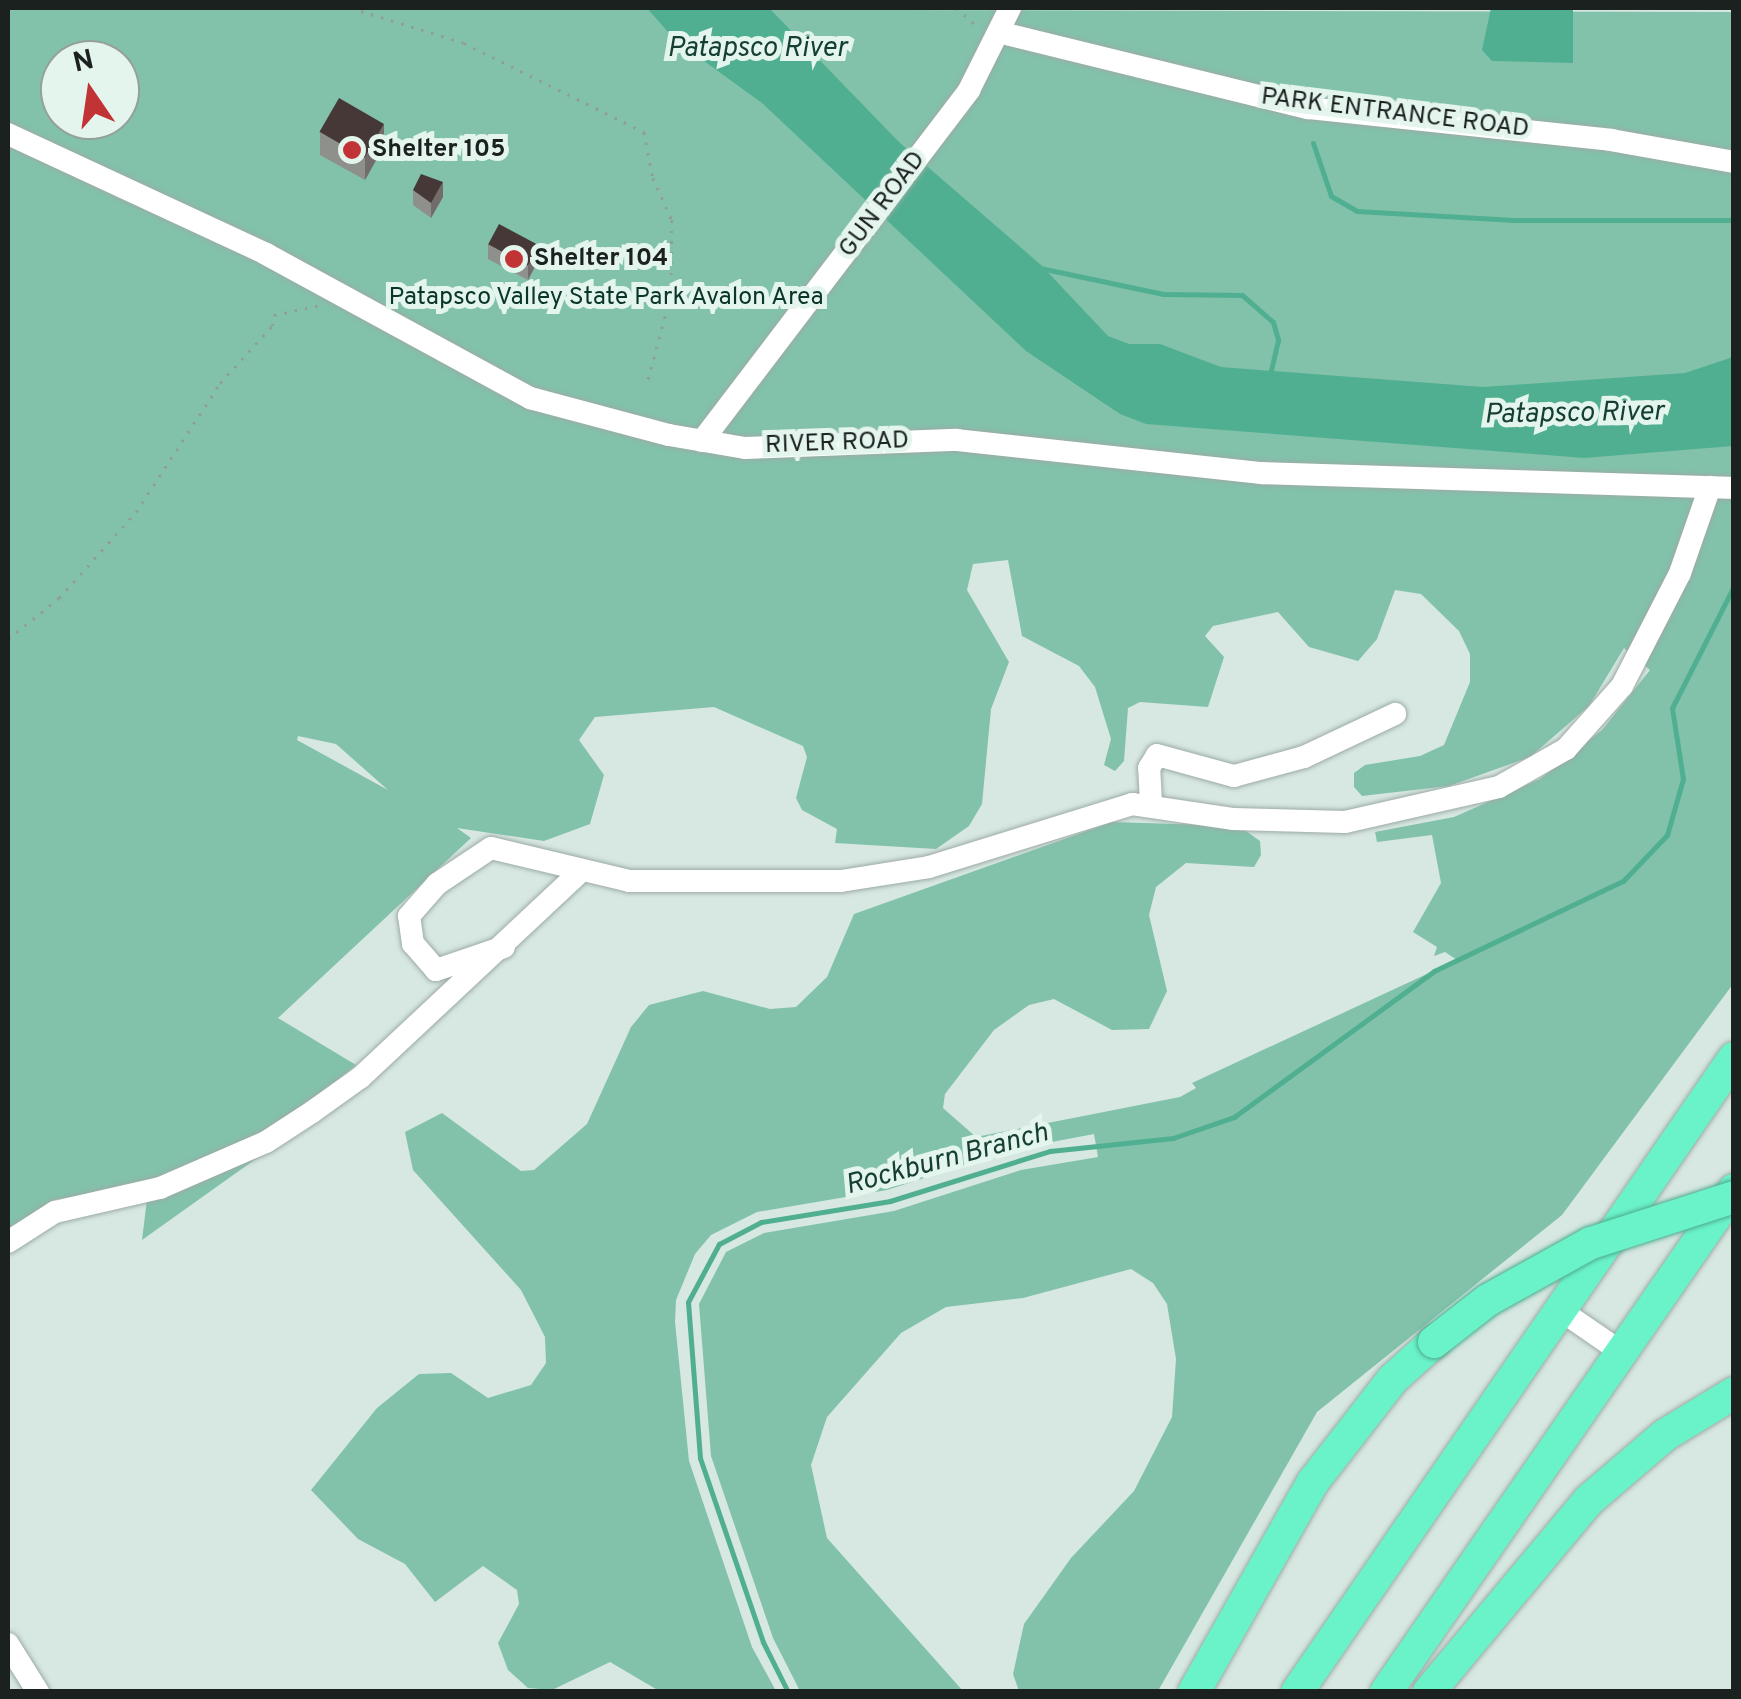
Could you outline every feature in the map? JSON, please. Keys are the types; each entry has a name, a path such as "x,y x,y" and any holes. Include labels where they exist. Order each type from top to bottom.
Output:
{"highway":[{"path":"1297,1692 1734,1058"},
{"path":"1194,1692 1313,1482 1393,1379 1488,1300 1590,1243 1734,1193"},
{"path":"1386,1692 1734,1193"},
{"path":"1429,1692 1558,1530 1624,1466 1734,1393"}],"street":[{"name":"GUN ROAD","path":"702,441 930,144 1002,34 1010,8"},
{"name":"PARK ENTRANCE ROAD","path":"1002,34 1308,108 1612,140 1734,162"},
{"name":"RIVER ROAD","path":"8,134 266,254 530,398 702,441 813,448 956,440 1262,472 1722,487"},
{"path":"504,947 436,970 413,944 410,916 437,884 490,848 578,874 696,883 888,876 972,854 1092,811 1151,803 1234,819 1345,822 1450,803 1534,770 1566,749 1622,686 1722,487"},
{"path":"1151,803 1149,768 1157,756 1220,776 1257,772 1304,758 1395,714"},
{"path":"8,1242 55,1212 160,1188 266,1142 361,1077 578,874"},
{"path":"1560,1310 1621,1352"},
{"path":"8,1644 38,1692"}],"path":[{"path":"351,8 464,43 644,132 653,178 672,220 671,296 647,384"},
{"path":"956,8 971,24 1002,34"},
{"path":"8,639 59,598 136,512 220,384 272,326 274,314 322,304 316,298"}],"green space":[{"name":"Patapsco Valley State Park Avalon Area","path":"8,8 1733,12 1733,984 1562,1215 1317,1412 1158,1691 1019,1691 1013,1674 1024,1624 1071,1558 1134,1491 1172,1417 1176,1359 1167,1304 1153,1283 1131,1269 1023,1298 946,1307 901,1333 827,1417 811,1465 827,1538 963,1691 800,1691 773,1638 711,1456 699,1304 726,1252 764,1233 894,1211 1021,1170 1098,1157 1094,1134 1014,1149 887,1190 757,1212 711,1235 695,1254 676,1300 675,1322 689,1461 752,1647 776,1691 661,1692 610,1662 552,1690 528,1688 508,1670 498,1643 519,1604 517,1590 483,1566 435,1602 405,1564 358,1539 311,1490 377,1408 419,1374 451,1373 488,1398 531,1385 546,1363 545,1337 521,1290 413,1170 405,1132 442,1113 521,1171 534,1170 587,1124 631,1027 649,1005 703,991 770,1009 796,1007 827,977 854,914 1112,822 1239,826 1260,841 1261,855 1254,867 1186,863 1156,887 1149,915 1167,991 1149,1029 1112,1030 1054,999 1029,1005 994,1030 945,1094 943,1108 976,1137 1180,1097 1196,1088 1192,1083 1457,960 1445,952 1434,956 1437,947 1413,932 1441,883 1432,835 1377,842 1375,832 1454,817 1540,779 1602,730 1650,670 1624,648 1589,706 1530,757 1449,786 1362,796 1354,787 1354,773 1365,765 1420,756 1444,745 1470,682 1470,654 1459,631 1421,594 1395,590 1377,639 1358,661 1309,647 1278,612 1213,626 1205,636 1224,657 1208,707 1140,702 1128,708 1124,761 1115,771 1104,765 1111,739 1095,687 1079,666 1022,636 1008,560 973,564 967,590 1009,662 991,709 982,804 969,826 936,849 835,843 837,829 802,810 796,798 807,757 803,746 714,707 595,717 579,740 604,775 590,824 544,841 457,828 471,838 278,1018 356,1065 307,1104 257,1158 142,1240 149,1183 53,1200 8,1231","holes":["298,736 336,744 388,790 297,740"]}],"water":[{"name":"Patapsco River","path":"647,8 769,8 899,142 1041,265 1108,336 1129,344 1160,344 1221,367 1483,387 1685,373 1733,357 1733,446 1584,458 1146,424 1120,414 1026,351 762,103 675,40"},
{"path":"1491,8 1573,10 1573,63 1492,61 1482,50"}],"building":[{"path":"339,98 384,124 365,158 320,132"},
{"path":"421,174 443,182 431,203 413,190"},
{"path":"499,224 539,245 528,265 488,244"}],"waterway":[{"path":"1313,143 1331,196 1357,211 1514,220 1734,220"},
{"path":"1040,268 1163,294 1242,295 1273,322 1278,340 1270,375"},
{"name":"Rockburn Branch","path":"788,1692 763,1642 700,1458 688,1302 719,1244 761,1222 890,1201 1050,1151 1173,1138 1234,1117 1434,971 1623,881 1667,835 1683,779 1672,708 1734,586"}],"place":[{"name":"Shelter 105","path":"352,150"},
{"name":"Shelter 104","path":"514,259"}]}
